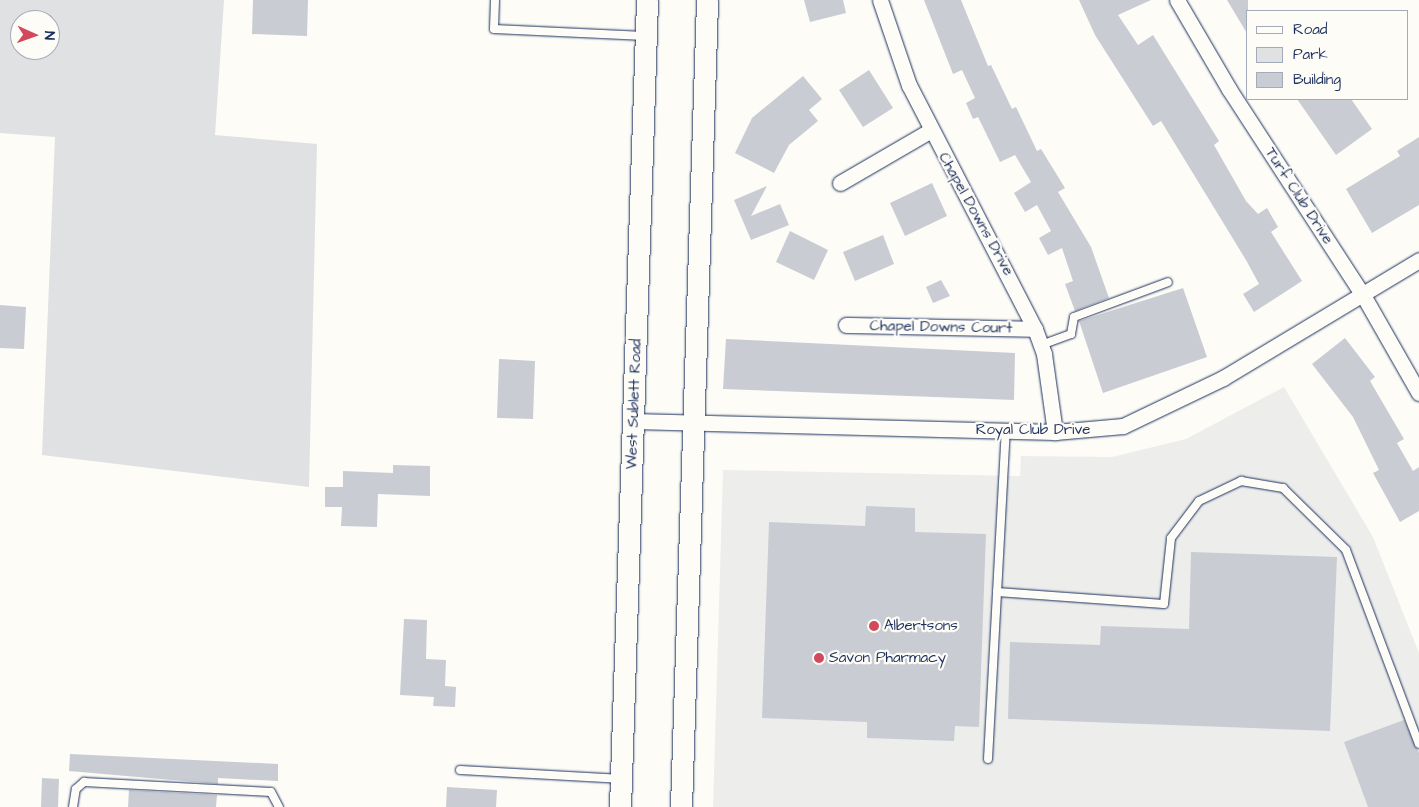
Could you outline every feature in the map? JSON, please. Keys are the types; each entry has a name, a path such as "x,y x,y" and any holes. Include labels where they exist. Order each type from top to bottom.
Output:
{"main road":[{"name":"West Sublett Road","path":"620,807 647,0"},
{"path":"681,807 707,0"}],"street":[{"name":"Chapel Downs Drive","path":"880,0 909,85 1035,329 1041,346 1055,432"},
{"name":"Turf Club Drive","path":"1177,0 1229,89 1363,295 1419,394"},
{"path":"840,183 931,130"},
{"name":"Royal Club Drive","path":"633,421 694,425 1055,432 1123,426 1223,378 1419,260"},
{"name":"Chapel Downs Court","path":"846,325 1035,329"}],"lane":[{"path":"495,0 494,30 646,36"},
{"path":"1041,346 1071,334 1074,317 1168,282"},
{"path":"988,759 1006,431"},
{"path":"997,592 1164,604 1171,538 1199,501 1241,481 1283,488 1346,550 1419,744"},
{"path":"460,770 621,779"},
{"path":"73,807 76,789 84,782 271,792 279,807"}],"shaded area":[{"path":"1284,387 1373,537 1419,653 1419,807 713,807 723,470 1020,476 1021,456 1112,457 1186,439"}],"green space":[{"path":"0,0 224,0 215,135 317,144 309,487 42,455 55,137 0,133"}],"building":[{"path":"253,0 308,0 307,36 252,34"},
{"path":"804,0 843,0 846,13 810,22"},
{"path":"924,0 961,0 988,66 991,65 1012,109 1016,107 1037,151 1041,149 1065,188 1058,192 1091,247 1109,298 1075,311 1065,284 1073,281 1062,248 1048,255 1039,238 1051,231 1037,205 1025,212 1014,193 1031,182 1015,155 1000,162 978,117 973,119 966,103 975,98 962,70 953,74"},
{"path":"1079,0 1151,0 1118,15 1138,45 1153,35 1219,141 1214,145 1246,201 1258,214 1267,208 1278,227 1271,232 1302,281 1254,312 1243,294 1259,284 1246,260 1161,121 1153,126 1095,35"},
{"path":"1227,0 1248,0 1246,32"},
{"path":"869,70 893,108 863,127 839,90"},
{"path":"803,76 822,99 809,110 818,121 789,145 774,173 735,153 752,118"},
{"path":"1298,100 1352,100 1372,129 1336,155"},
{"path":"1419,137 1419,205 1372,233 1346,189 1400,156 1397,151"},
{"path":"932,183 947,216 905,236 890,203"},
{"path":"767,186 751,216 780,204 789,225 751,240 734,200"},
{"path":"790,231 828,250 814,280 776,262"},
{"path":"883,235 894,264 855,281 843,252"},
{"path":"941,280 950,296 933,303 926,287"},
{"path":"1183,288 1207,357 1103,393 1079,321"},
{"path":"0,305 26,307 24,349 0,348"},
{"path":"1345,338 1375,377 1370,381 1404,439 1397,443 1413,471 1419,467 1419,511 1400,522 1373,473 1379,470 1353,417 1312,364"},
{"path":"726,339 1015,353 1014,400 723,389"},
{"path":"499,359 535,361 533,419 497,418"},
{"path":"393,465 430,466 430,496 378,494 377,527 341,526 342,507 325,507 325,487 343,487 343,471 393,473"},
{"name":"Albertsons","path":"866,506 915,508 915,532 986,534 979,727 955,726 954,741 867,738 867,722 762,718 769,522 865,526"},
{"path":"1191,552 1337,557 1330,731 1008,719 1010,642 1100,645 1101,626 1189,629"},
{"path":"404,619 427,620 426,659 446,660 445,686 456,687 455,707 433,706 434,697 400,695"},
{"path":"1404,720 1419,753 1419,807 1368,807 1344,742"},
{"path":"70,754 278,764 278,781 218,778 218,784 69,771"},
{"path":"42,778 59,779 58,807 41,807"},
{"path":"447,787 497,790 496,807 446,807"},
{"path":"129,790 217,795 216,807 128,807"}],"place":[{"name":"Albertsons","path":"874,626"},
{"name":"Savon Pharmacy","path":"819,658"}]}
